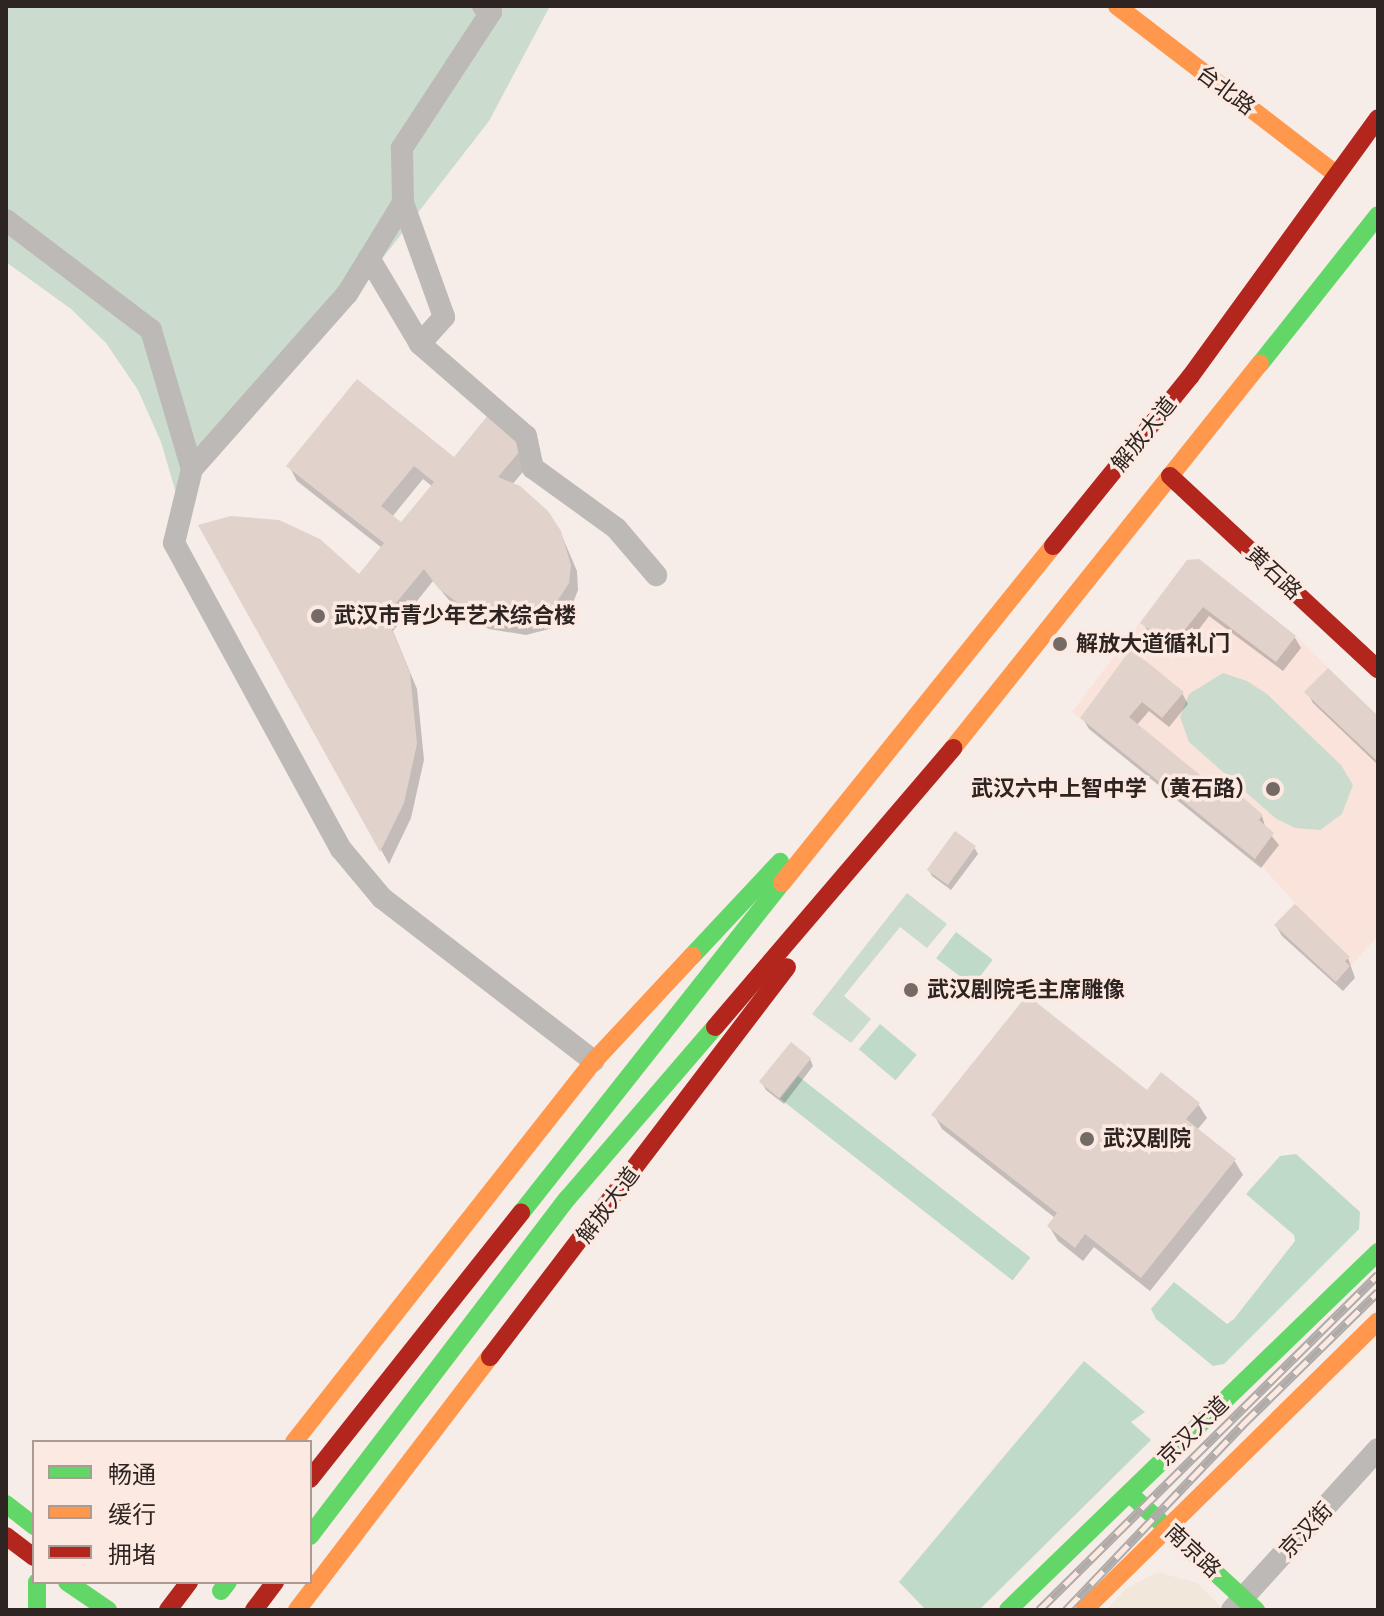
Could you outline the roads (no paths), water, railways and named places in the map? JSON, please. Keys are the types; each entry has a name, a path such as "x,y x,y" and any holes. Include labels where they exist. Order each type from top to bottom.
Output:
{"main road":[{"name":"台北路","path":"1117,6 1336,174"},
{"name":"解放大道","path":"312,1476 895,740 1190,377 1378,118"},
{"name":"解放大道","path":"301,1607 672,1121 915,796 1378,215"},
{"name":"黄石路","path":"1170,476 1378,669"},
{"name":"解放大道","path":"296,1440 594,1061 895,740"},
{"name":"解放大道","path":"312,1533 567,1199 915,796"},
{"name":"京汉大道","path":"1008,1610 1378,1252"},
{"path":"1084,1610 1378,1321"},
{"name":"南京路","path":"1129,1493 1167,1526 1243,1606"},
{"path":"6,1504 32,1524"},
{"path":"6,1536 32,1558"},
{"path":"37,1584 37,1610"},
{"path":"70,1584 108,1610"},
{"path":"168,1610 188,1584"},
{"path":"254,1610 274,1584"},
{"path":"113,1591 128,1610"}],"street":[{"path":"420,344 444,317 403,203 402,148 491,12 483,6"},
{"path":"403,203 347,294 192,469 174,543 341,849 382,898 594,1061"},
{"path":"6,220 151,330 192,469"},
{"path":"369,258 420,344 526,436 533,468 616,528 656,575"},
{"name":"京汉街","path":"1243,1606 1378,1449"}],"railway":[{"path":"1039,1610 1378,1275"},
{"path":"1066,1610 1243,1424 1378,1292"}],"place":[{"name":"武汉市青少年艺术综合楼","path":"318,616"},
{"name":"解放大道循礼门","path":"1060,644"},
{"name":"武汉六中上智中学（黄石路）","path":"1273,789"},
{"name":"武汉剧院毛主席雕像","path":"911,990"},
{"name":"武汉剧院","path":"1087,1139"}]}
